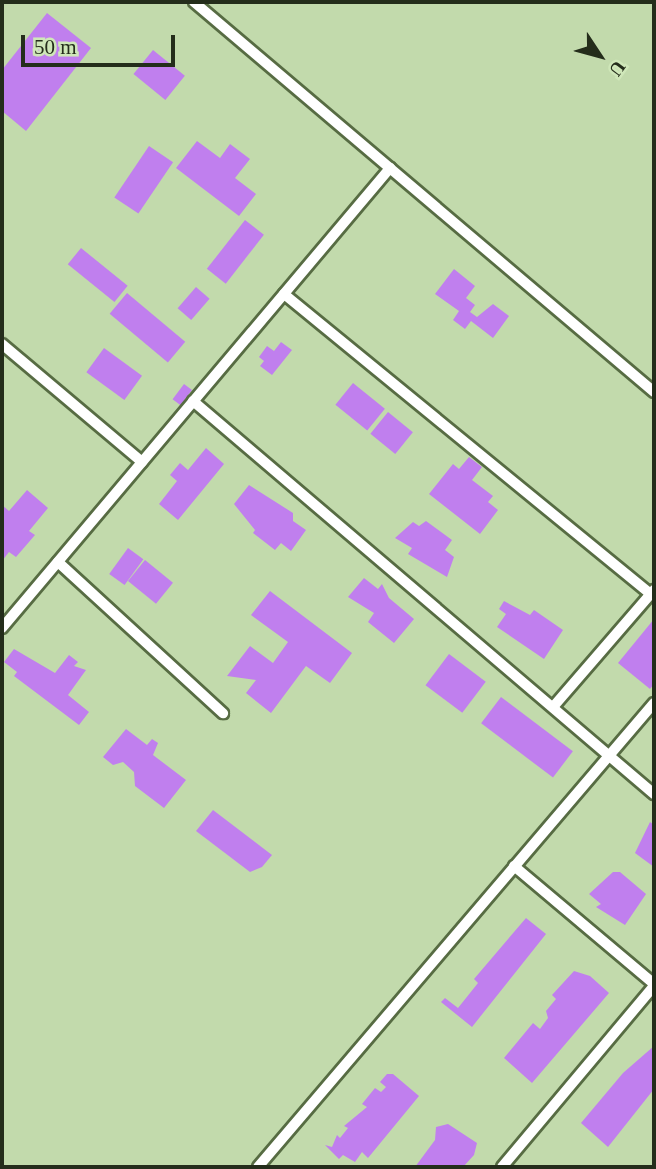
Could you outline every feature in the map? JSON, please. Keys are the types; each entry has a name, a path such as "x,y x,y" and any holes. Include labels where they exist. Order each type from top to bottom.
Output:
{"lane":[{"path":"194,2 654,392"},
{"path":"2,628 390,168"},
{"path":"284,294 653,592 553,707"},
{"path":"2,344 142,462"},
{"path":"193,401 654,794"},
{"path":"58,562 223,713"},
{"path":"258,1167 654,703"},
{"path":"502,1167 654,985 514,866"}],"building":[{"path":"47,13 91,48 26,131 2,111 2,70"},
{"path":"153,50 185,76 165,100 133,74"},
{"path":"197,141 220,158 230,144 250,159 235,178 256,194 239,216 176,168"},
{"path":"149,146 173,162 138,214 114,197"},
{"path":"245,220 264,235 226,284 207,269"},
{"path":"81,248 128,286 114,302 68,264"},
{"path":"454,269 475,286 466,298 475,305 470,312 477,317 493,304 509,316 493,338 471,321 465,329 453,320 459,311 435,294"},
{"path":"196,287 210,299 191,320 178,308"},
{"path":"127,293 185,342 168,363 110,314"},
{"path":"281,342 292,350 272,375 260,366 264,361 259,357 267,346 274,351"},
{"path":"104,348 142,376 124,400 86,372"},
{"path":"353,383 385,409 367,431 335,405"},
{"path":"184,384 192,390 181,405 173,399"},
{"path":"388,412 413,432 395,454 370,434"},
{"path":"206,448 224,464 178,520 159,504 177,481 170,475 180,463 188,470"},
{"path":"469,457 482,467 472,480 493,496 488,502 498,510 480,534 429,494 453,464 459,469"},
{"path":"249,485 293,513 293,521 306,530 291,551 281,543 275,550 253,533 255,530 234,504"},
{"path":"27,490 48,508 29,531 35,535 16,557 9,552 2,561 2,505 9,511"},
{"path":"426,521 452,540 445,550 454,557 447,577 408,554 412,548 395,538 413,522 419,526"},
{"path":"128,548 143,559 125,585 109,574"},
{"path":"145,560 173,583 156,604 128,581"},
{"path":"364,578 378,589 382,584 389,598 414,619 394,643 368,622 374,613 348,597"},
{"path":"270,591 352,653 330,683 306,666 271,713 246,693 256,680 227,676 250,646 273,663 288,642 251,615"},
{"path":"504,601 530,615 534,610 563,630 544,659 497,627 506,614 499,609"},
{"path":"654,619 654,684 650,689 618,663"},
{"path":"14,649 55,673 69,655 78,662 74,666 86,670 68,695 89,712 79,725 14,676 17,672 4,662"},
{"path":"449,654 486,682 462,713 426,685"},
{"path":"501,697 573,751 553,778 481,723"},
{"path":"126,729 147,745 152,739 158,743 153,755 186,780 164,808 135,786 134,772 123,762 113,765 103,757"},
{"path":"213,810 272,855 262,867 250,872 196,831"},
{"path":"650,822 654,825 654,867 635,853"},
{"path":"613,872 620,872 646,894 625,925 596,907 601,904 589,894"},
{"path":"526,918 546,934 472,1027 441,1002 445,998 458,1008 478,983 474,979"},
{"path":"574,971 590,976 609,993 532,1083 504,1058 533,1023 540,1029 548,1018 546,1011 556,999 552,995"},
{"path":"654,1046 654,1089 608,1147 581,1123 623,1073"},
{"path":"387,1074 393,1074 419,1096 368,1158 362,1152 355,1162 343,1155 339,1159 325,1145 332,1147 337,1135 340,1138 348,1128 344,1126 367,1107 362,1104 375,1088 381,1092 386,1087 380,1082"},
{"path":"448,1124 477,1143 474,1155 463,1167 415,1167 435,1140 436,1127"}]}
